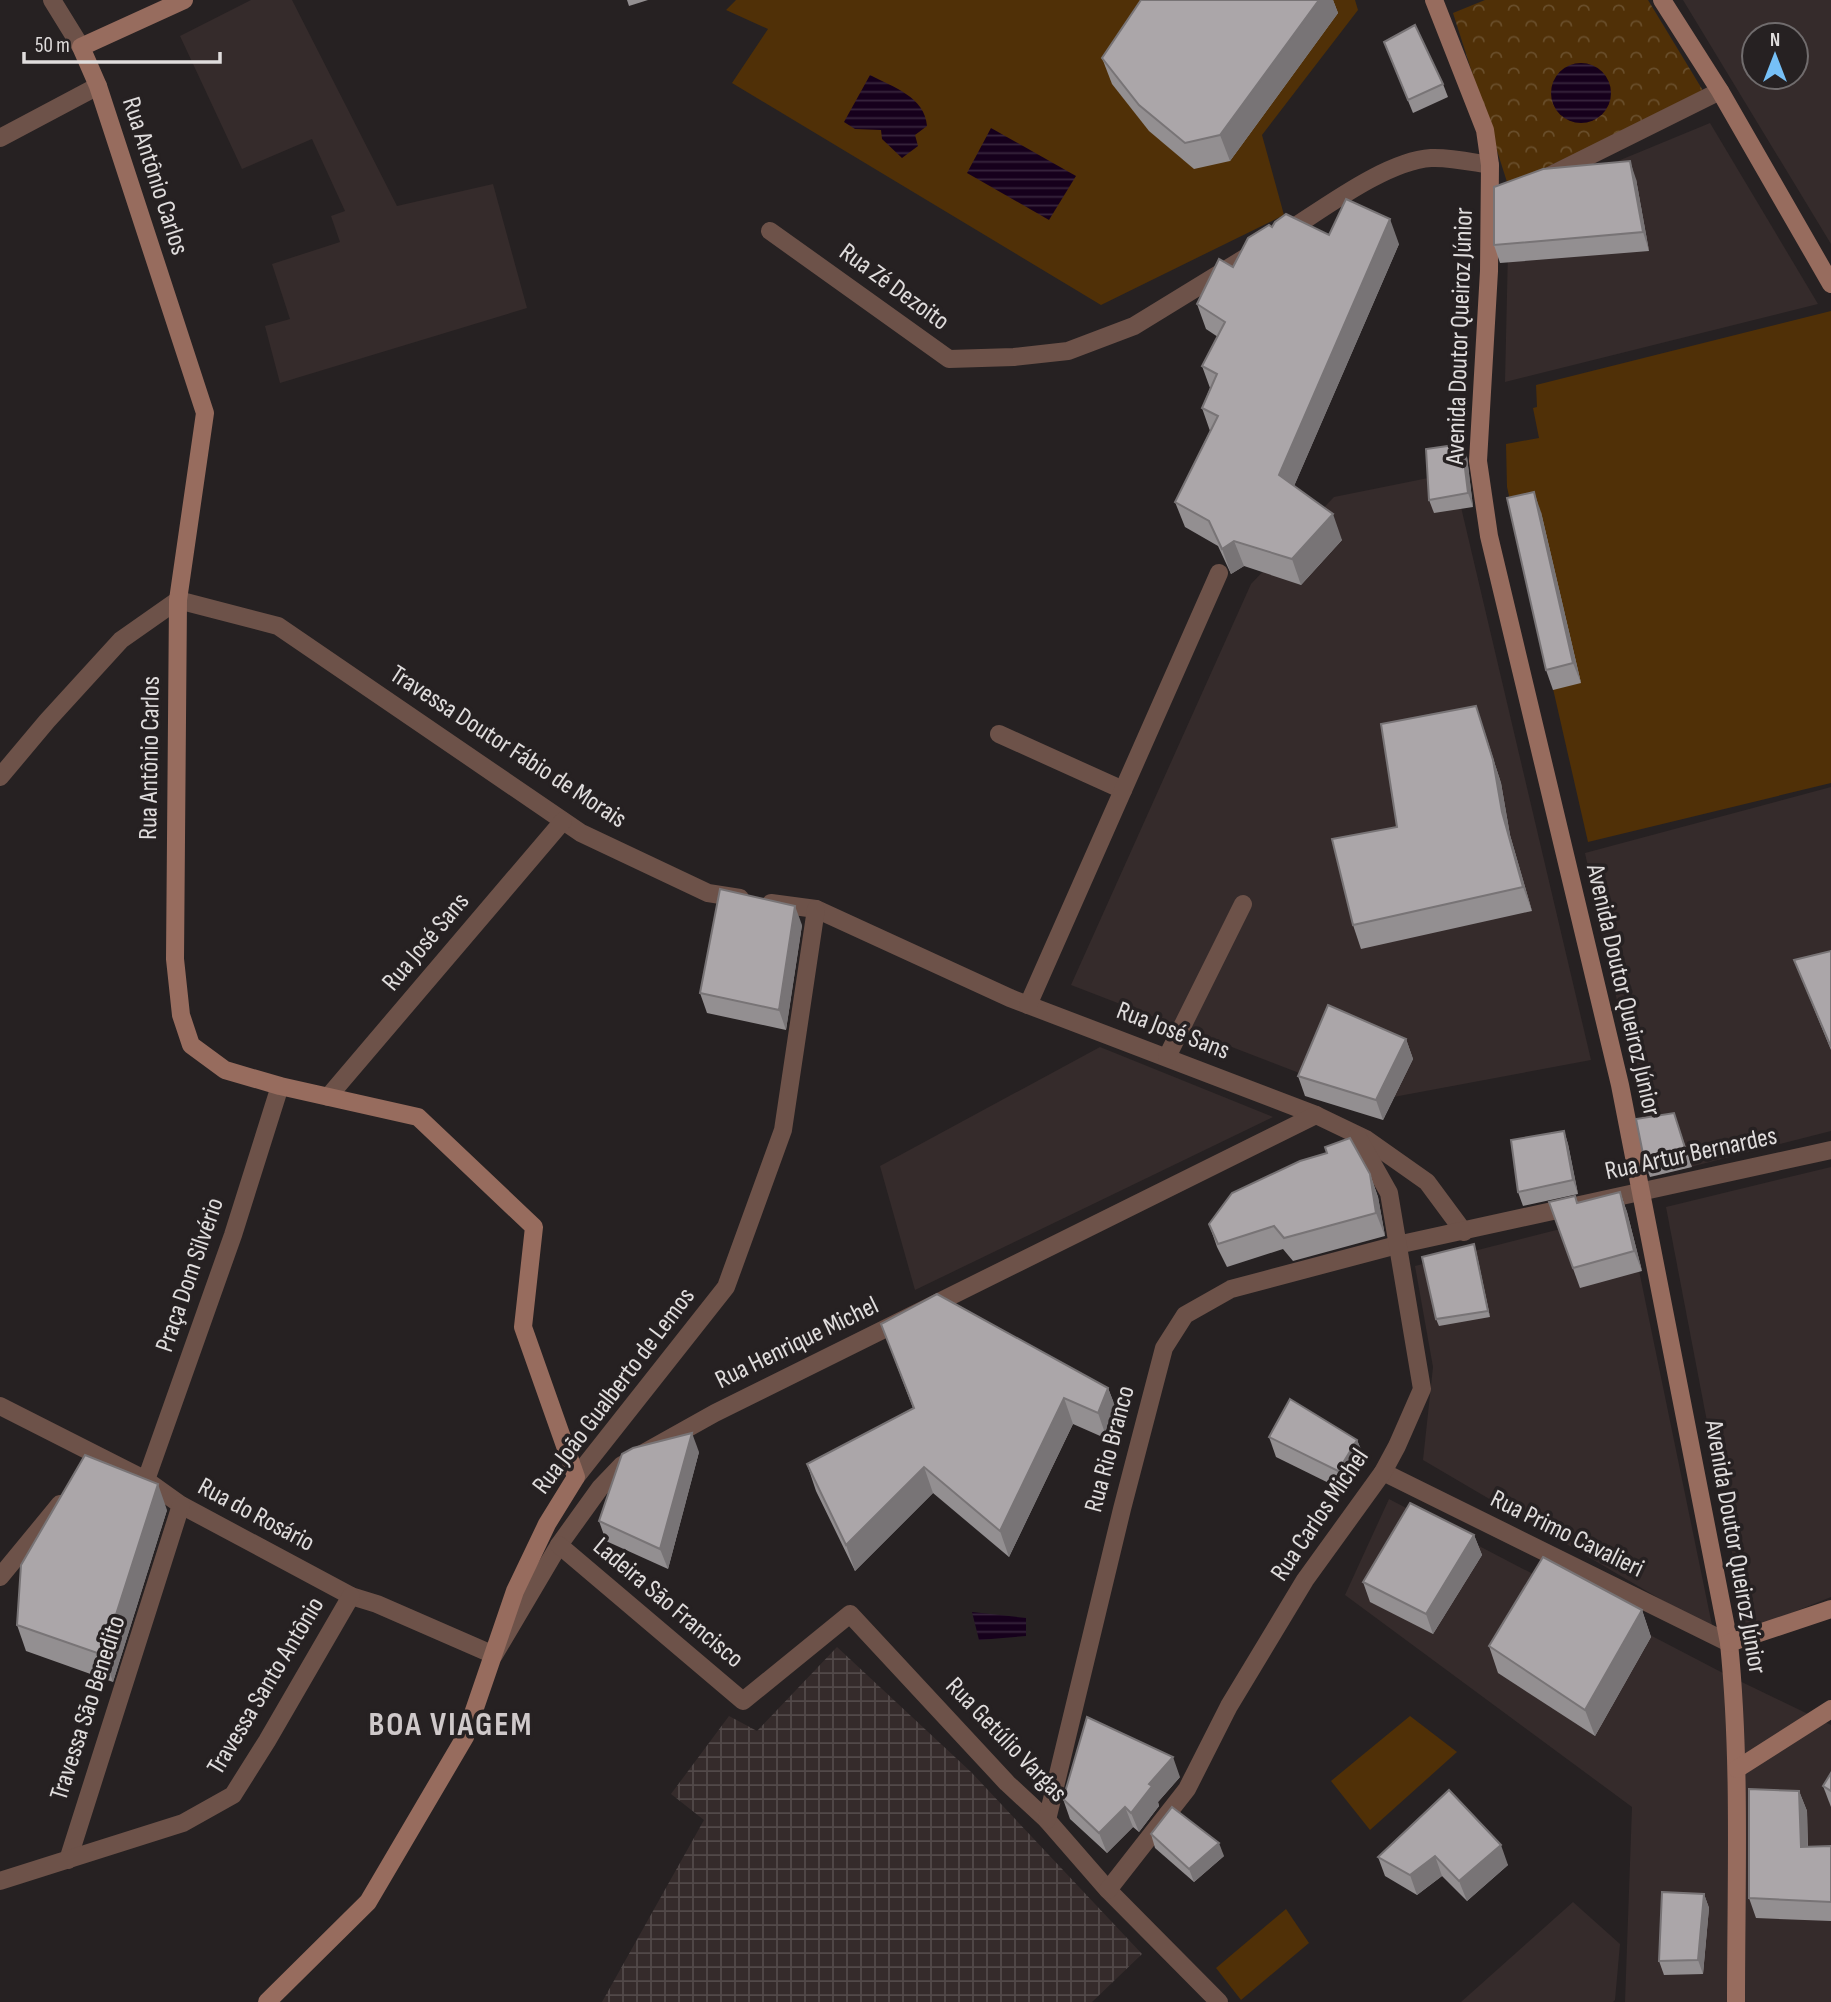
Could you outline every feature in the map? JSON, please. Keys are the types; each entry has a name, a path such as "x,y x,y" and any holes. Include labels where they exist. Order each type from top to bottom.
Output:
{"main road":[{"path":"81,47 184,0"},
{"path":"1662,0 1720,91 1831,284"},
{"name":"Avenida Doutor Queiroz Júnior","path":"1436,1 1485,130 1498,195 1478,461 1489,536 1620,1085 1729,1643 1737,1769 1736,2002"},
{"name":"Rua Antônio Carlos","path":"81,47 98,86 205,413 178,600 174,959 181,1015 191,1045 225,1070 280,1086 418,1117 534,1227 523,1327 576,1477"},
{"name":"Rua João Gualberto de Lemos","path":"267,2002 369,1902 466,1737 515,1591 547,1524 576,1477"},
{"path":"1729,1643 1831,1609"},
{"path":"1737,1769 1831,1709"}],"street":[{"name":"Rua Antônio Carlos","path":"52,0 81,47"},
{"path":"0,138 98,86"},
{"path":"1531,183 1720,91"},
{"name":"Rua Zé Dezoito","path":"770,231 949,359 1014,357 1068,351 1134,326 1371,180 1400,165 1433,158 1490,164"},
{"path":"1028,1005 1219,573"},
{"path":"0,778 47,721 121,640 178,600"},
{"name":"Travessa Doutor Fábio de Morais","path":"178,600 278,626 581,833 708,893 816,909 1010,998"},
{"path":"999,734 1123,790"},
{"name":"Rua José Sans","path":"328,1097 563,821"},
{"path":"1167,1057 1243,904"},
{"name":"Rua João Gualberto de Lemos","path":"576,1477 726,1287 783,1130 816,909"},
{"name":"Rua José Sans","path":"1010,998 1316,1115"},
{"name":"Praça Dom Silvério","path":"146,1480 233,1235 280,1086"},
{"path":"1316,1115 1355,1133 1427,1182 1464,1232"},
{"name":"Rua Henrique Michel","path":"495,1655 559,1545 600,1488 622,1465 728,1406 1316,1115"},
{"name":"Rua Carlos Michel","path":"1108,1890 1187,1789 1229,1706 1305,1580 1383,1472 1422,1389 1389,1193 1355,1133"},
{"name":"Rua Artur Bernardes","path":"1397,1245 1831,1150"},
{"name":"Rua Rio Branco","path":"1047,1820 1164,1348 1185,1315 1231,1289 1397,1245"},
{"name":"Rua do Rosário","path":"0,1406 96,1461 146,1480 181,1505 351,1596 377,1604 495,1655"},
{"name":"Rua Primo Cavalieri","path":"1383,1472 1729,1643"},
{"path":"0,1577 75,1487"},
{"name":"Travessa São Benedito","path":"68,1860 181,1505"},
{"name":"Ladeira São Francisco","path":"559,1545 743,1701"},
{"name":"Travessa Santo Antônio","path":"68,1860 183,1823 233,1795 351,1596"},
{"name":"Rua Getúlio Vargas","path":"743,1701 850,1614 1007,1783 1047,1820 1108,1890 1219,2002"},
{"path":"0,1881 68,1860"}],"shaded area":[{"path":"251,0 292,0 397,206 493,184 527,308 280,383 265,326 290,319 272,264 340,242 331,216 345,211 312,139 242,169 180,36"},
{"path":"1683,0 1831,0 1831,244"},
{"path":"1581,63 1598,68 1606,76 1611,93 1606,110 1598,118 1581,123 1564,118 1556,110 1551,93 1556,76 1564,68"},
{"path":"870,75 906,94 914,100 925,116 927,126 915,135 918,146 902,158 882,139 881,130 855,129 844,122"},
{"path":"1710,123 1818,304 1505,382 1509,206"},
{"path":"991,128 1076,176 1049,220 967,173"},
{"path":"1453,473 1591,1060 1372,1101 1071,985 1251,584 1334,497"},
{"path":"1831,787 1831,1131 1655,1176 1585,853"},
{"path":"1100,1047 1273,1117 915,1290 880,1166"},
{"path":"1831,1167 1831,1597 1747,1631 1666,1207"},
{"path":"1627,1212 1713,1630 1423,1460 1433,1367 1415,1266"},
{"path":"1389,1499 1721,1672 1831,1725 1831,2002 1625,2002 1632,1807 1345,1595"},
{"path":"972,1612 1026,1618 1026,1636 979,1640"},
{"path":"837,1647 971,1772 1142,1954 1092,2002 602,2002 704,1820 671,1794 729,1716 757,1731"},
{"path":"1573,1902 1620,1944 1613,2002 1461,2002"}],"green space":[{"path":"736,0 1355,0 1358,10 1262,135 1284,215 1101,305 732,83 768,29 726,10"},
{"path":"1485,0 1648,0 1705,94 1508,185 1453,13"},
{"path":"1831,311 1831,783 1588,842 1507,487 1506,444 1539,438 1533,408 1537,407 1536,385"},
{"path":"1410,1716 1457,1752 1370,1830 1331,1781"},
{"path":"1286,1909 1309,1943 1241,2000 1216,1968"}],"building":[{"path":"1141,0 1319,0 1220,135 1185,143 1139,105 1102,58"},
{"path":"1415,25 1443,84 1408,100 1384,42"},
{"path":"1630,161 1643,232 1494,245 1494,187 1543,169"},
{"path":"1346,199 1390,219 1279,475 1333,514 1292,559 1234,541 1222,549 1209,521 1175,502 1218,416 1202,408 1217,374 1202,366 1225,322 1197,304 1219,259 1233,267 1248,238 1269,225 1272,227 1286,214 1329,235"},
{"path":"1462,444 1468,493 1429,500 1426,449"},
{"path":"1534,492 1573,663 1546,670 1507,498"},
{"path":"1476,706 1493,760 1502,812 1523,887 1353,925 1332,839 1397,827 1381,724"},
{"path":"720,889 795,906 779,1010 700,993"},
{"path":"1831,951 1831,1047 1794,960"},
{"path":"1328,1005 1406,1039 1376,1100 1298,1076"},
{"path":"1674,1113 1687,1154 1645,1164 1636,1119"},
{"path":"1564,1131 1573,1180 1518,1192 1511,1140"},
{"path":"1350,1138 1370,1174 1376,1213 1284,1238 1274,1226 1218,1244 1209,1224 1232,1193 1300,1161 1327,1153 1325,1147"},
{"path":"1620,1192 1634,1251 1573,1268 1549,1202 1575,1196 1577,1203"},
{"path":"1474,1244 1488,1311 1436,1319 1422,1257"},
{"path":"937,1294 1108,1388 1098,1413 1064,1398 1000,1531 924,1467 846,1545 807,1464 914,1408 881,1324"},
{"path":"1290,1399 1357,1440 1338,1471 1269,1437"},
{"path":"692,1433 660,1549 599,1521 622,1454 633,1448"},
{"path":"85,1455 158,1484 103,1655 17,1625 21,1565"},
{"path":"1410,1503 1474,1535 1426,1614 1363,1582"},
{"path":"1543,1557 1642,1610 1585,1710 1489,1646"},
{"path":"1087,1717 1173,1757 1149,1784 1152,1786 1131,1813 1125,1807 1099,1833 1063,1799"},
{"path":"1831,1773 1831,1791 1823,1786"},
{"path":"1749,1789 1799,1791 1801,1847 1831,1846 1831,1902 1749,1898"},
{"path":"1449,1790 1501,1845 1459,1881 1435,1856 1410,1875 1378,1857"},
{"path":"1172,1807 1219,1843 1189,1869 1151,1834"},
{"path":"1662,1892 1704,1894 1698,1960 1659,1961"}],"district":[{"name":"BOA VIAGEM","path":"451,1725"}]}
